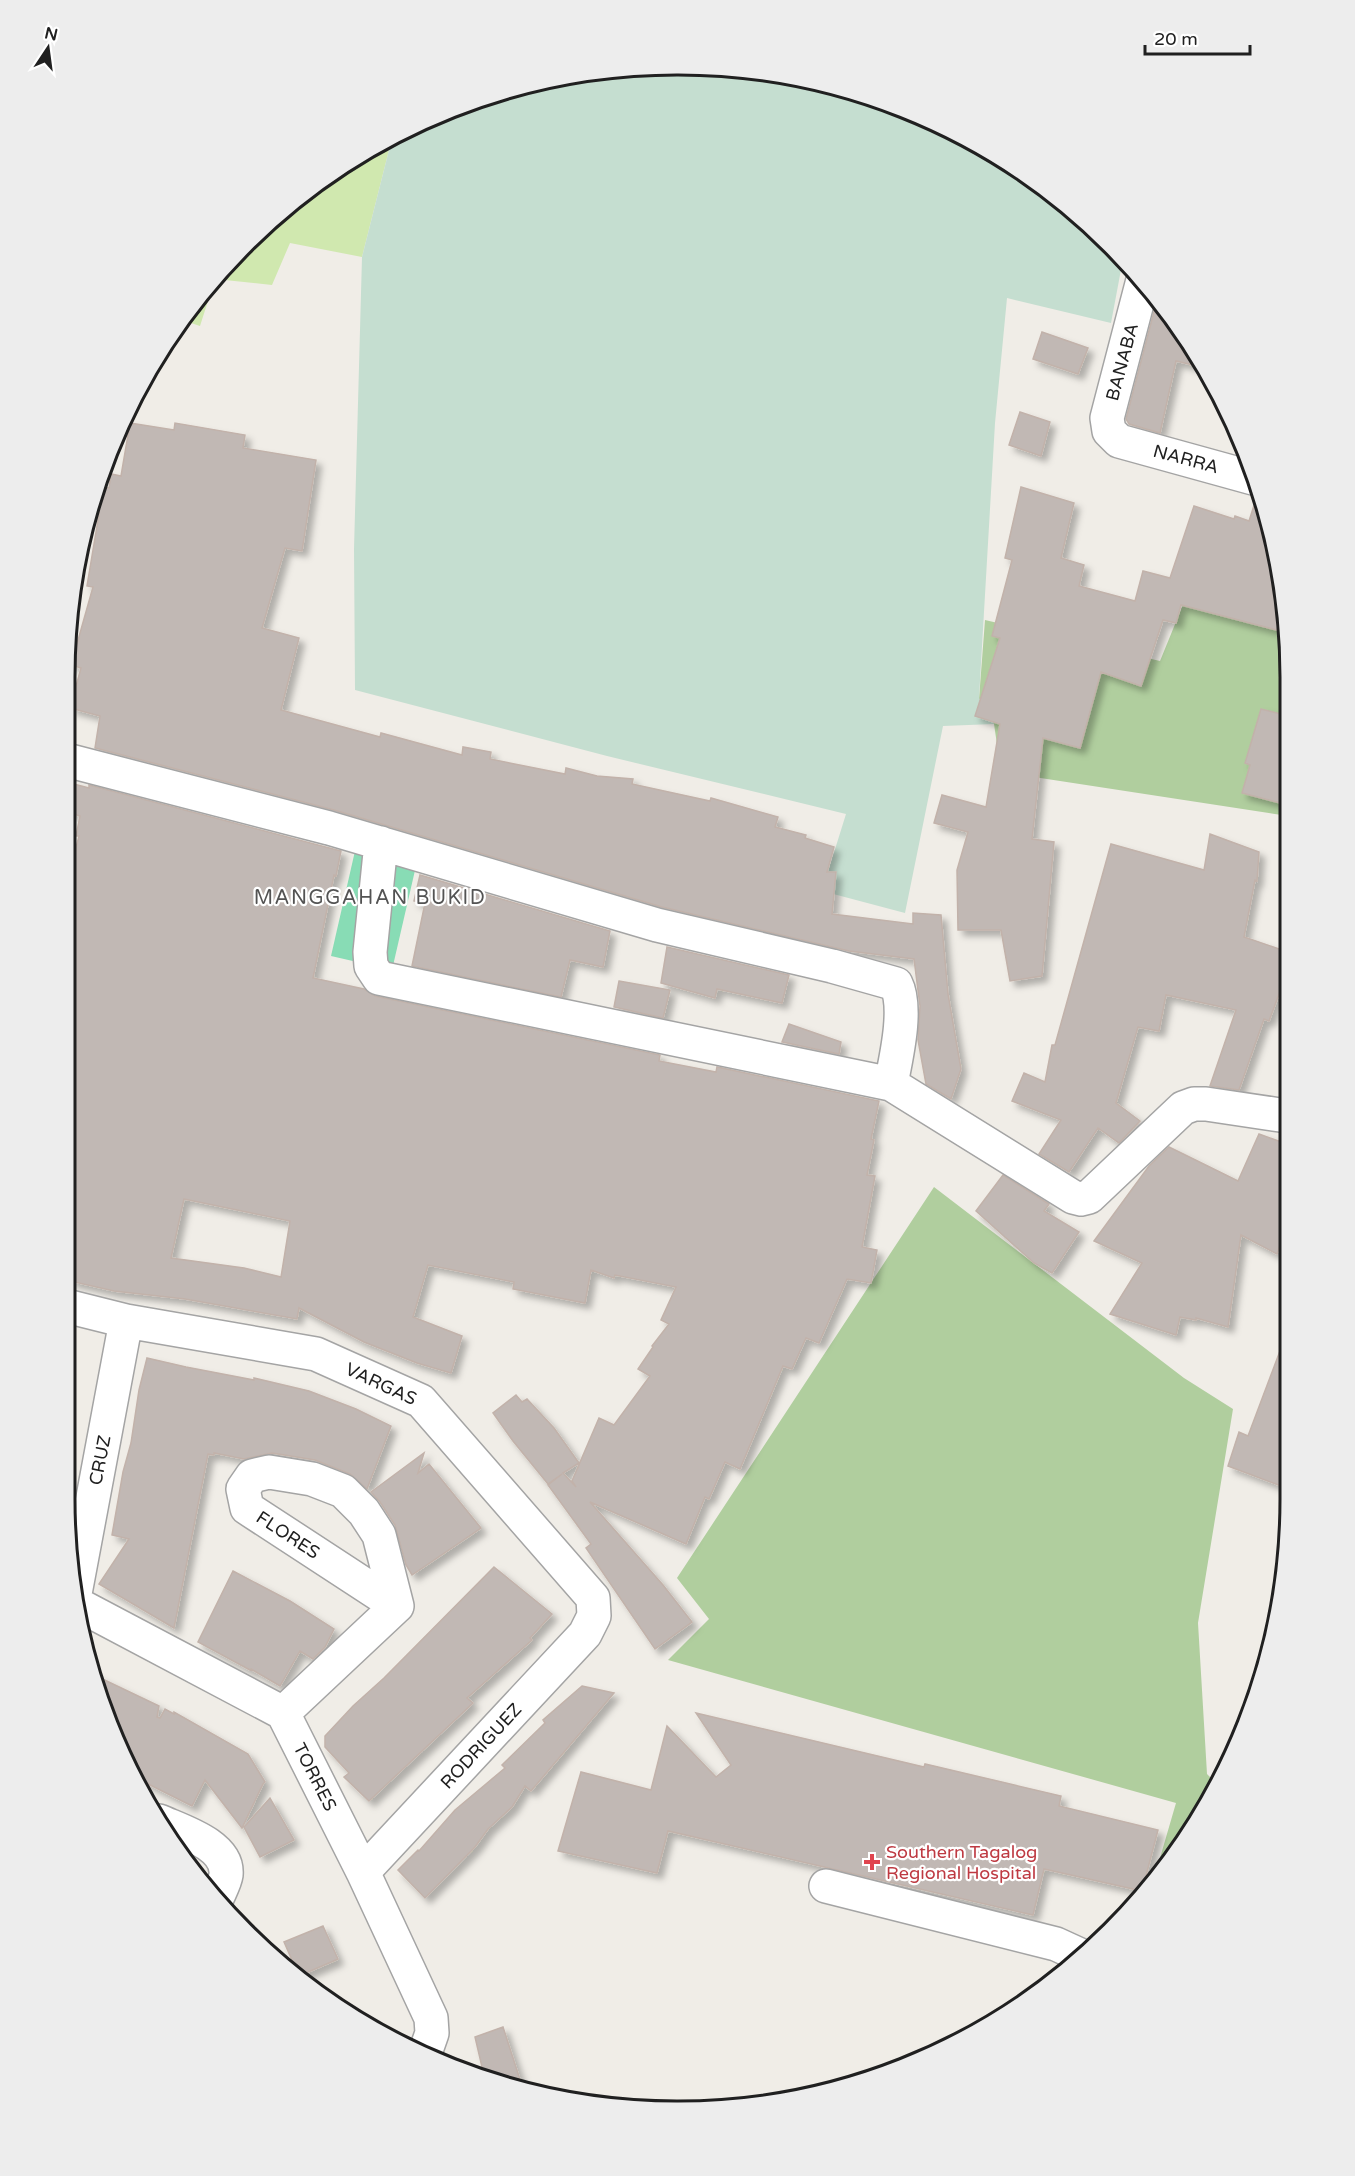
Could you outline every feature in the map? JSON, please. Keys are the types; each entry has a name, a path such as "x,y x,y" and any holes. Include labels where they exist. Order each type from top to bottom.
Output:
{"street":[{"name":"BANABA","path":"1119,441 1109,431 1107,418 1140,292"},
{"name":"NARRA","path":"1119,441 1245,476"},
{"path":"75,762 329,828 657,925 832,966 896,984 900,993 900,1044 891,1084"},
{"path":"381,843 370,952 371,966 379,978 891,1084 1074,1197 1081,1199 1089,1197 1184,1108 1194,1104 1206,1104 1280,1113"},
{"name":"VARGAS","path":"75,1307 126,1321 316,1354 421,1401 593,1598 594,1617"},
{"name":"CRUZ","path":"80,1575 126,1321"},
{"name":"FLORES","path":"269,1472 312,1479 343,1491 364,1512 379,1535 397,1605 247,1508 243,1489 252,1476 269,1472"},
{"path":"85,1607 283,1713 397,1605"},
{"name":"RODRIGUEZ","path":"363,1872 585,1634 594,1617"},
{"name":"TORRES","path":"283,1713 363,1872 431,2018 432,2033 427,2046"},
{"path":"174,1828 207,1843 222,1857 226,1875 220,1890"},
{"path":"826,1886 1056,1944 1074,1952"}],"green space":[{"path":"638,76 717,76 756,80 795,87 871,107 944,137 979,156 1044,200 1104,251 1121,270 1111,323 1007,298 995,423 979,698 994,724 943,726 905,913 822,891 846,814 607,756 355,690 354,549 362,257 389,150 411,137 484,107 560,87"},
{"path":"390,149 362,257 290,243 272,285 225,280 251,251 311,200"},
{"path":"208,301 200,326 191,323"},
{"path":"1200,563 1272,581 1279,638 1280,815 1001,772 994,724 979,699 985,620 1160,661"},
{"path":"355,851 416,866 392,970 331,956"},
{"path":"934,1187 1184,1378 1233,1409 1198,1623 1207,1774 1211,1778 1160,1858 1176,1803 668,1660 709,1619 677,1578"}],"building":[{"path":"1154,310 1192,365 1176,361 1160,433 1129,424 1126,419"},
{"path":"1042,332 1088,348 1078,374 1033,359"},
{"path":"1020,412 1050,422 1041,456 1009,445"},
{"path":"132,423 174,430 175,423 245,435 243,448 316,460 302,551 285,548 262,628 299,638 281,710 380,737 381,733 462,755 463,747 491,752 490,759 565,774 566,768 597,776 633,779 632,784 710,801 711,798 778,817 775,827 806,835 805,838 834,847 827,872 836,872 832,914 913,924 913,913 941,915 948,994 961,1069 951,1099 926,1084 918,1040 920,1006 914,959 849,951 662,907 334,810 95,748 100,716 75,709 75,690 81,668 75,666 76,648 93,587 87,586 99,511 106,488 109,488 111,474 121,476"},
{"path":"1021,487 1074,503 1061,558 1084,565 1079,586 1135,601 1143,571 1170,578 1194,506 1234,519 1235,516 1249,521 1254,505 1268,560 1278,630 1181,605 1176,623 1163,620 1141,686 1101,672 1080,748 1043,738 1032,839 1054,842 1042,976 1010,981 1001,930 958,930 957,870 968,832 934,823 942,795 986,807 1000,724 975,716 1000,638 992,636 1012,560 1005,558"},
{"path":"1261,709 1280,714 1280,803 1242,793 1250,765 1245,763"},
{"path":"75,784 89,788 89,785 341,851 313,978 364,989 375,996 660,1055 659,1061 716,1072 717,1067 879,1101 871,1139 874,1140 867,1175 875,1176 862,1247 877,1250 871,1283 847,1279 819,1343 806,1338 792,1369 783,1366 740,1469 725,1462 709,1499 705,1497 686,1544 590,1502 663,1585 692,1622 655,1649 586,1548 591,1544 548,1485 562,1474 548,1484 493,1413 516,1395 522,1402 527,1399 554,1428 579,1463 563,1473 576,1487 572,1481 599,1418 614,1425 650,1376 638,1369 669,1324 661,1320 676,1287 615,1275 614,1278 591,1270 585,1303 513,1289 514,1282 428,1265 413,1317 462,1336 451,1373 417,1363 364,1342 299,1308 297,1319 185,1299 114,1291 75,1282 75,852 80,816 75,814","holes":["184,1199 290,1221 281,1277 244,1268 171,1258"]},
{"path":"1210,834 1259,852 1257,881 1255,880 1244,937 1280,949 1280,991 1269,1021 1264,1019 1239,1090 1210,1086 1236,1010 1166,995 1159,1031 1138,1027 1116,1103 1140,1121 1119,1143 1098,1128 1069,1172 1039,1154 1061,1120 1012,1101 1024,1073 1045,1082 1052,1045 1055,1045 1111,844 1204,870"},
{"path":"420,875 610,931 603,967 570,960 561,997 412,966 425,903 414,901"},
{"path":"667,947 789,975 782,1003 717,989 715,998 661,983"},
{"path":"619,981 670,990 663,1018 614,1007"},
{"path":"789,1024 841,1042 839,1054 782,1042"},
{"path":"1259,1134 1280,1142 1280,1246 1277,1254 1241,1235 1228,1327 1196,1318 1196,1320 1180,1317 1176,1335 1110,1314 1142,1263 1094,1241 1149,1166 1169,1147 1238,1181"},
{"path":"1003,1175 1049,1204 1044,1211 1079,1232 1052,1273 1034,1263 976,1211"},
{"path":"1280,1351 1280,1486 1228,1466 1239,1432 1248,1436"},
{"path":"147,1358 309,1391 356,1409 391,1426 367,1489 350,1474 315,1460 272,1453 244,1459 214,1453 214,1455 208,1454 174,1628 99,1584 129,1539 112,1535"},
{"path":"424,1453 418,1473 429,1464 481,1528 412,1575 406,1565 395,1525 371,1492"},
{"path":"494,1567 552,1614 530,1638 532,1640 467,1698 473,1703 369,1801 344,1777 349,1773 325,1747 325,1736"},
{"path":"233,1571 290,1601 334,1629 325,1647 313,1659 300,1651 280,1686 198,1642"},
{"path":"103,1679 159,1706 157,1717 160,1718 165,1709 174,1714 174,1712 248,1754 265,1782 242,1828 205,1780 192,1806 147,1784 121,1729"},
{"path":"582,1686 614,1693 531,1791 525,1786 512,1807 488,1829 475,1847 425,1898 398,1870 419,1851 455,1810 505,1768 502,1765 545,1723 543,1720"},
{"path":"696,1713 924,1767 925,1764 1061,1796 1059,1806 1158,1830 1146,1876 1135,1889 1044,1869 1033,1915 668,1831 657,1873 558,1851 581,1772 651,1790 667,1726 716,1777 731,1765"},
{"path":"270,1798 294,1840 260,1857 244,1827"},
{"path":"323,1926 338,1959 307,1973 292,1961 284,1942"},
{"path":"503,2027 520,2079 482,2068 475,2037"}],"place":[{"name":"Southern Tagalog Regional Hospital","path":"872,1862"}],"district":[{"name":"MANGGAHAN BUKID","path":"370,897"}]}
